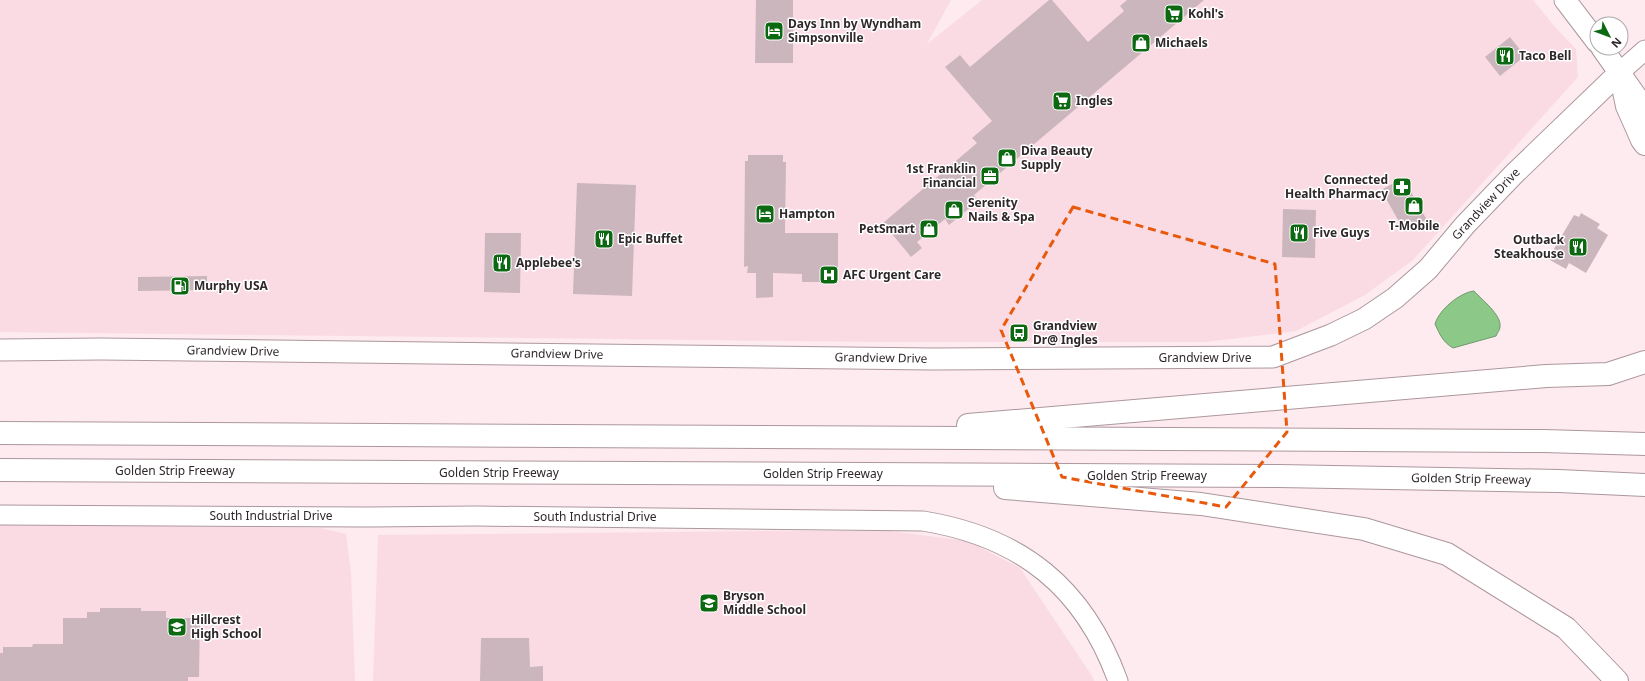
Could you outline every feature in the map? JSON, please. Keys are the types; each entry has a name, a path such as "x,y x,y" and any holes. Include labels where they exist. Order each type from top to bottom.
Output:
{"highway":[{"path":"1620,72 1627,106 1645,144"},
{"path":"833,437 1546,376 1608,374 1645,362"},
{"path":"0,433 1544,441 1645,444"},
{"name":"Golden Strip Freeway","path":"0,470 1279,476 1559,481 1645,485"},
{"path":"829,474 1201,504 1364,529 1447,554 1566,628 1617,681"}],"main road":[{"path":"1565,0 1589,32"},
{"path":"1608,56 1645,109"},
{"name":"Grandview Drive","path":"0,350 101,349 932,359 1274,357 1331,335 1364,319 1395,298 1428,269 1465,225 1514,174 1620,72"}],"street":[{"name":"Grandview Drive","path":"1620,72 1645,50"},
{"name":"South Industrial Drive","path":"0,515 361,517 483,516 924,521 959,528 984,536 1019,553 1049,575 1074,600 1088,618 1099,636 1118,681"}],"highlighted area":[{"path":"1073,207 1275,264 1287,432 1226,507 1062,477 1001,330"}],"shaded area":[{"path":"0,0 951,0 927,44 982,0 1533,0 1555,27 1576,49 1578,77 1413,260 1365,295 1296,331 1206,342 875,342 0,332"},
{"path":"1474,291 1498,317 1500,329 1496,336 1453,348 1442,338 1435,324 1441,313 1450,303 1468,292"},
{"name":"Hillcrest High School","path":"0,524 321,528 346,534 351,573 355,681 0,681"},
{"name":"Bryson Middle School","path":"889,531 968,541 1020,568 1094,681 373,681 378,535"}],"building":[{"name":"Days Inn by Wyndham Simpsonville","path":"756,0 793,0 793,63 755,63"},
{"path":"1049,0 1052,0 1088,42 1124,11 1120,6 1127,0 1204,0 974,195 978,201 949,225 945,219 917,242 922,248 911,257 883,223 977,143 972,138 992,121 945,67 960,55 970,67"},
{"name":"Taco Bell","path":"1510,37 1525,56 1500,76 1485,57"},
{"name":"Hampton","path":"748,155 783,155 783,162 786,162 785,233 838,233 838,282 802,282 802,274 773,273 773,297 756,298 756,273 747,273 748,266 744,267 745,161 748,161"},
{"path":"1403,178 1427,220 1405,232 1381,190"},
{"name":"Epic Buffet","path":"577,183 636,185 632,296 573,294"},
{"name":"Five Guys","path":"1283,209 1316,210 1315,258 1282,257"},
{"name":"Outback Steakhouse","path":"1581,213 1600,224 1597,228 1608,235 1586,273 1569,263 1566,269 1548,259 1574,215 1579,217"},
{"name":"Applebee's","path":"485,233 521,233 520,293 484,292"},
{"path":"207,276 207,290 138,291 138,277"},
{"path":"100,608 141,608 141,611 166,611 166,618 200,618 199,677 188,677 188,681 0,681 0,653 3,653 3,647 32,647 33,644 63,644 63,618 87,618 87,612 100,612"},
{"path":"481,638 529,638 530,667 543,666 543,681 480,681"}],"place":[{"name":"Kohl's","path":"1174,14"},
{"name":"Days Inn by Wyndham Simpsonville","path":"774,31"},
{"name":"Michaels","path":"1141,43"},
{"name":"Taco Bell","path":"1505,56"},
{"name":"Ingles","path":"1062,101"},
{"name":"Diva Beauty Supply","path":"1007,158"},
{"name":"1st Franklin Financial","path":"990,176"},
{"name":"Connected Health Pharmacy","path":"1402,187"},
{"name":"T-Mobile","path":"1414,206"},
{"name":"Serenity Nails & Spa","path":"954,210"},
{"name":"Hampton","path":"765,214"},
{"name":"PetSmart","path":"929,229"},
{"name":"Five Guys","path":"1299,233"},
{"name":"Epic Buffet","path":"604,239"},
{"name":"Outback Steakhouse","path":"1578,247"},
{"name":"Applebee's","path":"502,263"},
{"name":"AFC Urgent Care","path":"829,275"},
{"name":"Murphy USA","path":"180,286"},
{"name":"Grandview Dr@ Ingles","path":"1019,333"},
{"name":"Bryson Middle School","path":"709,603"},
{"name":"Hillcrest High School","path":"177,627"}]}
